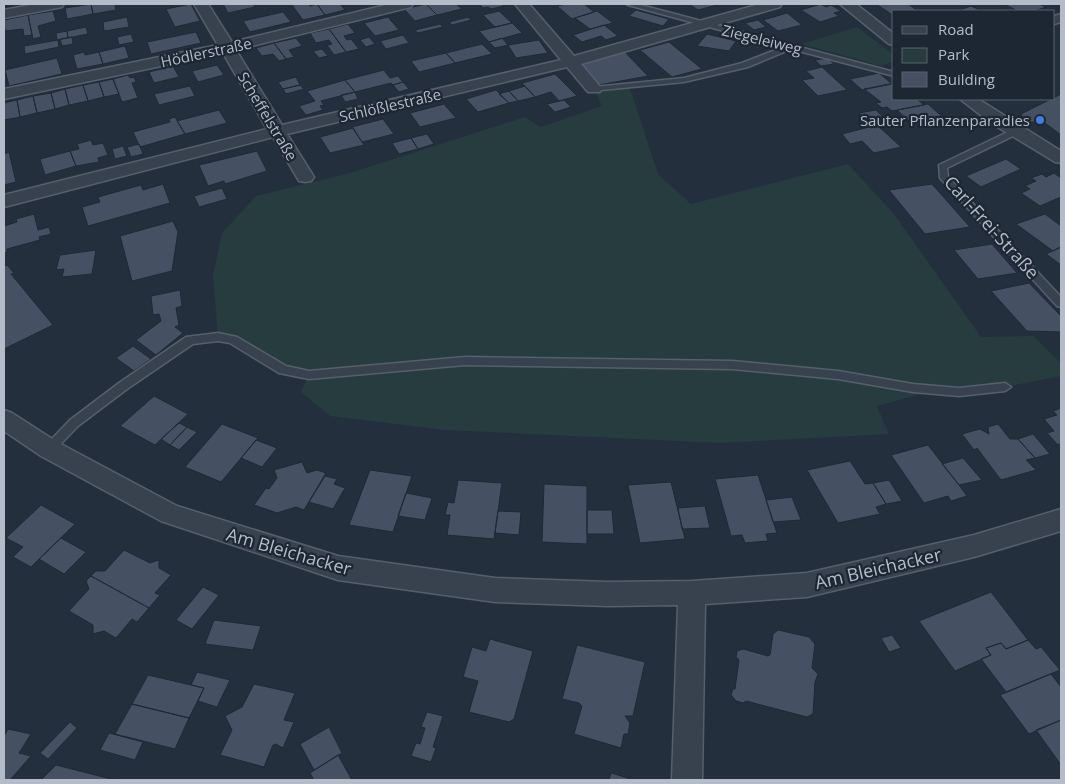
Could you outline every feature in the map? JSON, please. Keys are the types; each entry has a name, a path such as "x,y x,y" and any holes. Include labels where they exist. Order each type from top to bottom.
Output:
{"street":[{"path":"4,14 57,4"},
{"name":"Scheffelstraße","path":"201,4 305,177"},
{"name":"Hödlerstraße","path":"4,94 227,48 406,4"},
{"path":"522,4 594,89"},
{"name":"Schlößlestraße","path":"4,201 278,131 570,62 775,4"},
{"path":"847,4 892,39"},
{"path":"970,100 1061,158"},
{"name":"Am Bleichacker","path":"4,419 49,449 170,514 338,568 495,590 607,594 692,593 807,585 974,546 1061,520"},
{"path":"687,780 692,593"}],"lane":[{"name":"Ziegeleiweg","path":"630,4 892,73"},
{"path":"594,89 684,80 745,65 791,46"},
{"name":"Carl-Frei-Straße","path":"1016,131 942,167 944,178 1061,303"},
{"path":"49,449 74,423 123,386 190,340 218,337 232,340 283,370 309,375 465,361 732,365 838,375 913,388 959,392 1006,387"}],"green space":[{"path":"857,27 892,53 892,62 881,66 802,44"},
{"path":"629,85 658,174 691,204 848,164 894,214 981,337 1033,336 1061,363 1061,376 1005,387 935,390 877,406 889,434 720,443 445,430 330,416 301,392 309,375 283,370 218,337 213,276 222,233 256,196 350,173 525,117 541,127 602,106 594,89"}],"building":[{"path":"91,4 115,4 116,10 93,14"},
{"path":"91,4 93,14 67,19 65,8"},
{"path":"191,4 200,21 175,27 166,9"},
{"path":"223,4 253,4 255,7 228,13"},
{"path":"308,4 310,6 317,4 325,15 303,20 292,5"},
{"path":"317,4 340,4 345,10 325,15"},
{"path":"426,4 437,15 415,21 404,9"},
{"path":"426,4 456,4 462,9 437,15"},
{"path":"479,4 501,4 504,6 491,9 488,7 483,8"},
{"path":"584,4 594,12 572,19 557,6"},
{"path":"689,4 721,4 698,10"},
{"path":"821,4 826,7 831,5 841,11 834,13 839,16 820,22 801,10"},
{"path":"876,4 908,4 917,10 892,10 892,15"},
{"path":"1004,4 1039,4 1046,7 1038,10 1016,10"},
{"path":"971,6 980,10 960,10"},
{"path":"636,10 669,19 663,26 629,16"},
{"path":"53,11 56,21 38,26 41,37 33,39 28,15"},
{"path":"499,11 512,23 495,27 483,15"},
{"path":"597,11 613,23 590,29 575,18"},
{"path":"283,12 291,22 250,32 243,21"},
{"path":"787,13 802,25 778,31 763,20"},
{"path":"28,15 32,35 24,36 23,29 5,31 4,20"},
{"path":"127,17 129,27 104,31 103,22"},
{"path":"388,17 399,30 375,36 364,23"},
{"path":"468,17 471,20 452,25 449,22"},
{"path":"758,20 766,27 754,30 745,23"},
{"path":"512,23 522,33 489,42 479,31"},
{"path":"348,24 355,33 344,36 347,40 351,39 359,49 346,52 329,29"},
{"path":"440,24 443,27 418,33 415,30"},
{"path":"604,25 618,36 606,40 601,36 582,42 573,35"},
{"path":"86,27 88,34 68,38 67,31"},
{"path":"329,29 346,52 334,55 327,45 332,44 329,40 316,43 310,33"},
{"path":"67,31 68,38 57,40 56,33"},
{"path":"196,32 201,43 151,54 147,42"},
{"path":"131,34 134,42 119,45 117,37"},
{"path":"707,34 736,41 729,51 697,46"},
{"path":"403,35 409,43 386,49 380,41"},
{"path":"72,37 73,44 62,46 60,39"},
{"path":"369,37 375,44 366,47 360,40"},
{"path":"296,38 302,46 289,50 294,57 286,59 274,43"},
{"path":"502,38 508,45 495,48 489,42"},
{"path":"58,40 59,47 25,54 24,46"},
{"path":"539,40 548,53 516,58 508,45"},
{"path":"669,42 702,69 672,77 640,50"},
{"path":"274,43 286,59 279,61 273,54 262,56 256,48"},
{"path":"482,44 492,54 455,63 446,53"},
{"path":"125,46 129,58 103,64 99,52"},
{"path":"322,49 328,56 319,58 313,51"},
{"path":"624,51 648,76 599,85 580,62"},
{"path":"84,52 85,55 99,52 103,64 77,69 73,55"},
{"path":"446,53 455,63 419,72 411,61"},
{"path":"57,58 62,74 9,86 5,70"},
{"path":"828,58 834,64 821,66 815,60"},
{"path":"217,65 224,75 198,82 192,71"},
{"path":"173,66 179,77 154,83 149,72"},
{"path":"822,67 847,90 818,96 802,80 814,78 806,71"},
{"path":"384,70 390,78 398,76 403,82 355,92 345,80"},
{"path":"879,73 892,84 862,90 850,79"},
{"path":"555,74 577,96 559,101 551,92 535,97 522,83"},
{"path":"128,75 130,78 134,77 136,82 132,83 138,98 122,102 113,79"},
{"path":"296,77 300,85 283,89 278,82"},
{"path":"113,79 119,94 104,97 99,82"},
{"path":"345,80 355,92 321,101 324,105 320,106 323,110 306,115 299,106 315,101 307,91"},
{"path":"99,82 104,97 88,101 83,85"},
{"path":"403,82 409,89 399,92 393,85"},
{"path":"892,83 892,100 918,100 924,105 892,111 887,107 882,108 876,103 881,102 864,89"},
{"path":"83,85 88,101 69,105 65,89"},
{"path":"300,85 304,89 286,94 283,89"},
{"path":"190,86 195,96 159,105 154,94"},
{"path":"525,86 535,97 518,101 509,91"},
{"path":"65,89 69,105 55,109 51,93"},
{"path":"496,90 509,103 478,112 466,99"},
{"path":"509,91 518,101 509,103 499,94"},
{"path":"355,92 358,99 345,102 341,95"},
{"path":"51,93 55,109 37,113 33,96"},
{"path":"1061,94 1061,135 1045,123 1030,122 1023,118 1021,114 1049,100 1055,100 1055,97"},
{"path":"33,96 37,113 20,117 17,100"},
{"path":"17,100 20,117 4,120 4,103"},
{"path":"564,100 571,107 555,112 547,104"},
{"path":"444,104 456,118 420,127 410,113"},
{"path":"928,104 948,122 921,127 914,121 910,122 897,110"},
{"path":"219,110 227,123 185,134 177,121"},
{"path":"876,110 887,121 869,124 859,113"},
{"path":"175,117 185,134 140,147 133,132 170,122 169,119"},
{"path":"383,119 394,134 362,142 352,127"},
{"path":"877,125 901,147 874,153 862,141 850,144 842,134"},
{"path":"353,128 364,145 330,153 320,137"},
{"path":"427,134 434,144 418,149 411,138"},
{"path":"411,138 418,149 399,154 392,143"},
{"path":"91,140 93,145 103,143 108,155 98,158 99,162 76,166 70,151 79,149 77,144"},
{"path":"139,144 143,154 131,157 127,147"},
{"path":"123,146 127,156 115,159 112,149"},
{"path":"70,151 76,166 45,175 40,159"},
{"path":"257,151 267,171 225,184 224,181 208,186 199,165"},
{"path":"9,152 16,182 4,185 4,154"},
{"path":"1006,159 1021,169 981,187 966,176"},
{"path":"1054,173 1061,178 1061,197 1040,206 1021,193 1030,189 1025,186 1036,181 1031,178 1042,174 1046,177"},
{"path":"163,184 170,203 88,226 82,207 100,202 98,197 141,185 143,190"},
{"path":"932,184 970,227 925,234 889,190"},
{"path":"222,188 227,199 199,207 194,196"},
{"path":"34,214 38,230 49,227 51,234 39,237 40,240 7,249 7,252 4,253 4,226 17,222 16,219"},
{"path":"1045,214 1061,226 1061,247 1053,251 1016,224"},
{"path":"173,221 178,232 172,271 132,281 120,236"},
{"path":"992,244 1017,273 978,279 954,250"},
{"path":"1061,247 1061,265 1046,254"},
{"path":"96,250 92,274 62,277 64,269 56,270 60,255"},
{"path":"7,265 14,273 11,274 53,325 4,349 4,266"},
{"path":"1029,283 1061,316 1061,332 1027,331 991,291"},
{"path":"180,290 182,306 176,308 179,325 175,327 183,333 156,355 136,340 161,321 159,314 153,315 151,296"},
{"path":"133,346 151,359 134,371 116,358"},
{"path":"154,396 188,414 155,445 120,426"},
{"path":"1061,408 1061,443 1058,445 1047,433 1054,431 1044,419 1057,415 1053,411"},
{"path":"179,423 187,427 170,445 161,439"},
{"path":"222,424 258,438 221,482 185,467"},
{"path":"998,424 1010,439 1018,439 1035,458 1026,460 1036,470 1001,480 977,448 974,450 962,434 980,429 989,434 988,427"},
{"path":"187,427 197,432 179,450 170,445"},
{"path":"1033,434 1050,454 1035,458 1018,439"},
{"path":"256,440 277,448 262,467 241,458"},
{"path":"928,445 967,496 951,501 948,496 924,503 891,455"},
{"path":"963,458 982,480 959,485 942,464"},
{"path":"850,461 865,484 873,483 886,504 876,507 880,514 838,523 807,470"},
{"path":"302,462 307,473 317,470 326,473 304,510 296,507 277,513 254,505 266,488 269,489 277,478 274,470"},
{"path":"370,470 412,476 393,532 349,525"},
{"path":"758,475 777,533 766,534 768,541 745,543 742,535 731,536 715,479"},
{"path":"325,476 337,479 334,484 345,488 333,509 309,502"},
{"path":"458,480 502,483 494,539 447,535 450,515 445,515 448,502 454,503"},
{"path":"889,480 902,501 886,504 873,483"},
{"path":"671,482 685,539 640,543 628,485"},
{"path":"544,484 587,486 587,544 542,542"},
{"path":"406,493 432,498 425,520 398,516"},
{"path":"792,497 801,520 773,522 766,500"},
{"path":"41,505 75,524 31,567 13,557 23,547 6,538"},
{"path":"705,506 710,528 682,529 678,508"},
{"path":"587,510 612,510 614,534 587,534"},
{"path":"498,511 521,512 519,535 495,533"},
{"path":"61,538 86,552 64,574 39,559"},
{"path":"124,550 150,563 159,560 159,568 171,575 155,593 160,595 149,608 91,576 96,571 105,571"},
{"path":"91,576 149,608 137,622 132,619 116,638 104,631 93,634 93,625 69,611 89,589 86,581"},
{"path":"203,587 219,595 192,629 176,620"},
{"path":"991,592 1028,640 1006,649 1001,643 986,648 991,655 955,671 919,621"},
{"path":"214,620 261,626 253,650 205,644"},
{"path":"778,630 809,637 815,644 812,668 818,674 815,682 813,714 807,717 746,701 743,703 736,701 731,695 733,689 735,689 739,660 736,657 737,651 743,649 770,655 773,634"},
{"path":"892,635 901,648 889,652 881,638"},
{"path":"490,639 533,651 514,719 509,722 469,712 478,681 463,677 472,647 486,651"},
{"path":"1028,640 1036,649 1041,647 1060,670 1006,692 981,659 991,655 986,648 1001,643 1006,649"},
{"path":"577,645 645,662 633,716 625,716 630,723 628,734 624,734 621,748 574,734 582,706 579,703 562,699"},
{"path":"197,672 230,680 217,707 198,701 204,688 191,685"},
{"path":"1051,674 1061,687 1061,720 1029,734 1000,695"},
{"path":"148,675 204,688 189,718 132,704"},
{"path":"254,684 295,693 284,720 294,722 283,748 276,744 273,745 264,767 220,755 232,730 225,716 242,707"},
{"path":"132,704 189,718 175,749 115,734"},
{"path":"427,712 443,716 433,747 436,748 431,762 411,756 416,743 420,744 425,728 421,727"},
{"path":"1061,720 1061,765 1036,730"},
{"path":"70,722 77,728 48,759 40,753"},
{"path":"329,727 342,753 314,770 300,744"},
{"path":"8,729 31,734 19,753 31,756 10,780 4,780 4,736"},
{"path":"109,733 143,742 135,760 100,750"},
{"path":"338,755 352,780 314,780 310,773"},
{"path":"56,765 115,780 41,780"},
{"path":"611,773 628,778 628,780 609,780"}],"place":[{"name":"Sauter Pflanzenparadies","path":"1040,120"}]}
